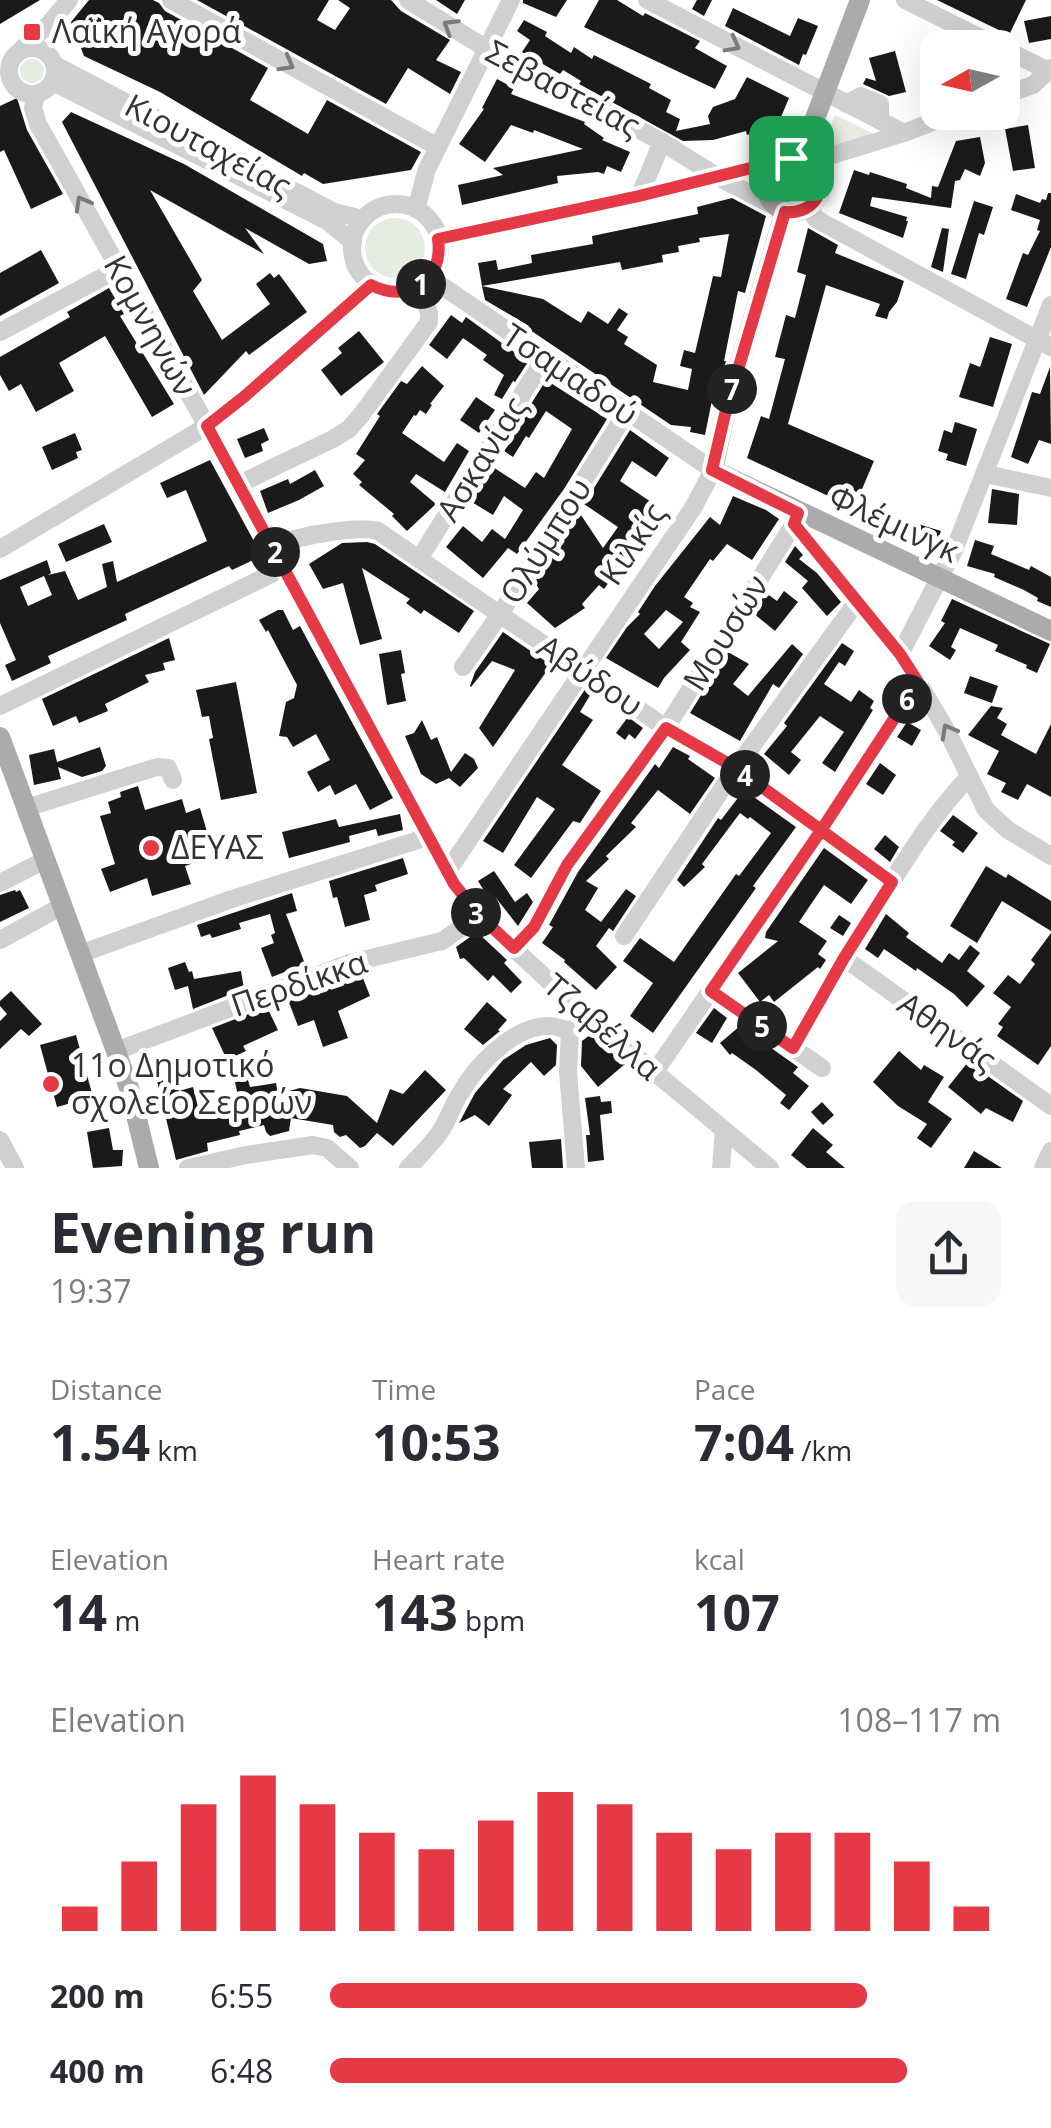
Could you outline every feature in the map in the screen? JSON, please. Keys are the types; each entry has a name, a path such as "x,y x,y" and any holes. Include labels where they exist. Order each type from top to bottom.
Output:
{"main road":[{"path":"780,209 799,212 809,207 820,188 819,177 800,162 860,0"},
{"name":"Κιλκίς","path":"712,470 780,209 767,196 766,181 772,166 800,162"},
{"name":"Φλέμινγκ","path":"712,470 796,519 1051,631"},
{"path":"0,737 130,1091 149,1168"}],"street":[{"path":"7,69 69,0"},
{"path":"171,0 438,147"},
{"name":"Σεβαστείας","path":"408,0 486,49 780,209"},
{"path":"416,210 424,177 511,0"},
{"path":"647,0 904,133"},
{"path":"905,0 966,30"},
{"path":"7,69 21,92 36,94 46,90 53,69 50,36 54,18"},
{"path":"7,69 24,50 34,48 44,51 53,69"},
{"path":"1020,56 1050,70 1020,89"},
{"name":"Κιουταχείας","path":"53,69 334,212 363,220"},
{"name":"Κιουταχείας","path":"53,69 326,221 352,242"},
{"name":"Κομνηνών","path":"36,94 33,108 38,124 239,484 447,872"},
{"path":"438,239 718,177 823,158 920,127"},
{"path":"639,196 662,142"},
{"path":"399,205 416,210 432,224 439,256 424,281 411,290 380,290 371,285 355,264 352,242 356,230 377,209 399,205"},
{"path":"809,207 816,219 1044,343"},
{"path":"0,332 118,269"},
{"path":"239,484 333,439 356,422 428,322 424,281"},
{"name":"Τσαμαδού","path":"424,281 712,470"},
{"path":"0,549 207,426 371,285"},
{"path":"900,654 940,579 1044,343 1051,305"},
{"name":"Ασκανίας","path":"419,559 545,358"},
{"name":"Ολύμπου","path":"464,667 626,413"},
{"name":"Κιλκίς","path":"447,872 700,498 712,470"},
{"path":"986,474 1051,488"},
{"path":"796,519 856,603 900,654 948,732 991,815 1051,856"},
{"name":"Μουσών","path":"514,948 534,927 567,865 666,728 796,519"},
{"name":"Αβύδου","path":"272,547 287,540 372,529 384,535 666,728 736,768 892,882"},
{"path":"0,706 284,568"},
{"path":"624,936 736,768 856,603"},
{"path":"654,1073 918,682"},
{"path":"26,808 157,767 168,768 174,780"},
{"path":"793,1048 844,958 928,826 969,778"},
{"path":"80,954 232,899 428,837"},
{"path":"0,883 45,860"},
{"name":"Τζαβέλλα","path":"447,872 480,916 587,1016 770,1168"},
{"path":"0,940 62,906"},
{"name":"Περδίκκα","path":"116,1051 350,963 442,940 480,916"},
{"name":"Αθηνάς","path":"844,958 1051,1106"},
{"path":"711,991 822,1068"},
{"path":"576,1168 568,1072 570,1031 587,1016"},
{"path":"408,1168 440,1131 460,1093 486,1058 504,1043 539,1027 550,1025 570,1031"},
{"path":"1027,1088 1051,1090"},
{"path":"721,1168 724,1130"},
{"path":"0,1140 13,1167"},
{"path":"188,1168 314,1145 327,1148 350,1168"},
{"path":"1043,1168 1051,1152"}],"shaded area":[{"path":"32,59 41,62 41,80 32,83 23,80 20,71 23,62"},
{"path":"835,115 878,136 821,150"},
{"path":"793,168 805,173 810,185 805,197 793,202 781,197 776,185 781,173"},
{"path":"395,218 416,227 425,248 416,269 395,278 374,269 365,248 374,227"}],"building":[{"path":"0,0 40,0 0,24"},
{"path":"89,0 153,0 165,11 268,68 250,100 308,134 327,100 421,152 411,170 323,184 304,173 302,176 160,92 84,56 71,22"},
{"path":"197,0 329,0 317,20 335,30 350,8 338,0 391,0 401,11 450,40 436,60 461,72 450,94 408,68 386,104"},
{"path":"436,0 465,0 457,14"},
{"path":"523,0 567,0 556,17"},
{"path":"599,0 617,0 700,41 695,48 727,66 715,89 584,27"},
{"path":"697,0 712,0 704,16 692,9"},
{"path":"937,0 1026,0 1011,30 999,30"},
{"path":"733,8 790,36 798,18 818,26 799,65 725,26"},
{"path":"1051,16 1051,39 1029,43 1024,21"},
{"path":"524,20 547,32 545,36 571,53 574,47 592,59 594,55 651,84 649,88 671,100 666,112 680,119 676,131 710,124 708,116 713,107 735,99 747,77 789,98 778,124 747,135 746,131 713,140 683,141 579,84 581,81 563,70 560,74 522,52 530,40 517,31"},
{"path":"895,51 906,92 889,96 863,84 866,78 876,81 869,58"},
{"path":"497,79 514,88 511,94 585,122 602,140 630,152 621,172 607,166 604,174 557,176 558,183 462,205 458,185 503,175 493,168 583,149 511,125 485,162 459,144 484,109"},
{"path":"17,98 27,130 63,194 31,209 4,150 0,152 0,106"},
{"path":"71,112 184,164 323,244 327,261 309,264 245,228 264,254 150,190 202,280 193,291 222,340 270,304 256,284 270,273 274,278 279,274 307,312 249,355 246,351 204,395 62,122"},
{"path":"1028,125 1035,168 1013,171 1005,130 1020,130 1020,126"},
{"path":"980,137 985,163 980,176 965,169 960,180 955,181 951,208 872,197 870,206 907,217 903,238 839,213 854,170 907,184 906,188 931,198 932,186 938,187 956,141"},
{"path":"1048,193 1051,247 1027,307 1006,299 1023,253 1028,255 1040,231 1040,220 1011,210 1016,194 1040,203"},
{"path":"732,198 766,216 745,293 738,291 726,361 720,381 716,380 705,435 690,432 691,427 671,425 485,300 482,286 478,263 496,260 498,270 532,263 531,255 593,244 592,236 698,214 697,207","holes":["729,234 721,277 713,276 695,353 684,350 680,366 692,369 688,390 653,382 657,365 624,344 628,337 617,330 628,314 619,308 608,324 588,311 581,323 543,299 482,286 620,262 622,270 663,262 662,255 679,252 678,246"]},
{"path":"974,201 993,207 984,235 979,233 966,279 951,274"},
{"path":"808,228 838,245 835,253 904,281 887,319 875,316 880,304 826,285 788,424 874,461 854,508 747,458 761,416 769,419 785,359 775,357 786,315 795,318 806,275 797,272"},
{"path":"942,228 949,229 943,272 931,267"},
{"path":"41,250 59,283 0,316 0,273"},
{"path":"109,288 124,314 120,316 174,404 152,417 105,336 59,363 74,391 36,412 21,384 9,391 0,375 0,357 70,317 67,312"},
{"path":"451,315 462,323 466,317 528,362 502,399 494,395 504,375 483,360 487,355 463,338 447,359 429,345"},
{"path":"359,331 384,362 341,396 321,370 342,353 338,348"},
{"path":"990,337 1012,344 993,407 959,397 970,363 980,367"},
{"path":"422,366 444,386 426,414 420,410 402,433 444,462 457,443 469,451 445,492 416,474 410,482 436,504 407,531 394,514 359,485 362,482 353,474 365,460 356,454 380,416 377,414 401,381 407,384"},
{"path":"1050,367 1051,444 1039,440 1028,464 1011,457 1032,392 1040,394"},
{"path":"546,380 607,419 564,489 517,554 508,548 483,578 446,547 463,526 482,542 492,529 505,539 523,510 504,496 493,515 470,501 493,467 525,488 536,472 544,478 572,429 546,411 513,457 504,451"},
{"path":"476,397 495,410 479,433 460,420"},
{"path":"955,422 977,429 966,466 946,460 948,454 938,451 944,430 952,433"},
{"path":"264,428 269,440 261,444 263,451 245,458 237,439"},
{"path":"630,430 669,458 656,477 632,461 620,481 654,504 631,538 638,543 604,589 599,585 582,604 585,608 555,628 527,603 539,589 535,582 579,512 603,548 618,527 584,504"},
{"path":"75,433 82,450 76,452 78,458 52,470 42,447"},
{"path":"210,460 262,556 232,570 229,566 125,614 127,620 48,656 51,663 12,681 5,665 16,660 0,623 0,580 47,560 51,573 48,575 65,571 78,600 107,587 102,564 113,561 117,582 207,541 186,490 167,498 160,483","holes":["44,576 52,595 28,606 20,587"]},
{"path":"315,470 324,486 268,513 260,491 288,479 290,484"},
{"path":"992,489 1019,494 1017,525 988,523"},
{"path":"733,496 779,519 752,560 727,544 713,561 710,559 684,597 693,603 690,607 700,612 681,642 690,650 658,688 606,658 640,614 655,586 710,517 720,525","holes":["666,610 683,622 659,649 644,634"]},
{"path":"104,524 112,542 66,562 58,544"},
{"path":"918,524 941,531 936,545 913,537"},
{"path":"975,540 994,546 991,554 1029,570 1031,566 1051,577 1051,607 994,577 995,574 967,566"},
{"path":"367,542 474,611 459,633 424,610 421,614 406,603 410,599 362,568 382,639 360,645 343,583 323,589 309,564 342,543"},
{"path":"795,546 803,555 799,559 817,573 841,602 827,616 802,588 808,581 785,562"},
{"path":"784,591 798,602 775,631 753,613 766,593 777,601"},
{"path":"952,599 1050,644 1037,673 995,651 998,645 960,628 950,660 929,646 945,623 941,621"},
{"path":"283,610 293,630 300,626 393,798 370,810 356,784 335,795 330,785 318,792 307,772 330,760 316,734 293,747 287,737 279,736 286,702 294,698 297,685 259,620"},
{"path":"503,632 551,665 493,747 479,728 515,670 492,661 470,686 475,672"},
{"path":"169,638 175,660 163,663 165,670 145,675 149,682 105,704 108,711 79,723 76,716 53,726 42,699"},
{"path":"842,643 854,651 845,666 839,662 824,684 851,702 859,690 874,701 870,708 873,710 835,772 822,763 844,732 820,716 791,752 801,760 789,775 764,754"},
{"path":"792,644 803,654 779,688 773,684 740,741 690,713 728,652 749,664 733,684 748,696"},
{"path":"401,650 406,701 387,705 379,654"},
{"path":"970,676 998,686 992,703 964,693"},
{"path":"236,682 257,793 221,800 209,739 213,738 209,716 202,717 196,690"},
{"path":"586,688 592,692 580,712 593,720 562,765 601,791 580,823 573,821 531,878 514,865 555,809 537,797 503,853 483,841"},
{"path":"991,706 1003,708 997,718 1007,724 1001,735 1036,754 1051,724 1051,797 1027,784 1018,800 1001,792 1006,783 987,774 999,751 968,735"},
{"path":"628,717 643,728 635,739 629,734 625,740 616,733"},
{"path":"422,720 431,740 437,737 451,772 465,753 474,759 478,768 460,787 449,778 436,784 421,774 405,736 414,733"},
{"path":"907,722 921,730 912,746 897,737"},
{"path":"100,747 106,766 102,771 82,777 58,767 61,779 34,785 29,755 54,749 57,762"},
{"path":"673,747 715,778 690,814 658,790 631,823 636,827 586,881 598,888 585,910 601,922 626,889 636,896 613,931 609,928 596,946 617,967 596,990 542,943 578,872 655,764 659,768"},
{"path":"880,763 896,775 883,795 866,784"},
{"path":"138,786 145,810 182,799 186,813 200,808 208,835 201,837 208,858 185,866 191,884 152,896 147,878 110,892 101,869 115,864 100,816 111,813 108,802 121,797 120,792"},
{"path":"744,790 796,827 653,1033 630,1016 653,983 623,961 640,938 674,962 736,874 739,876 771,833 740,813 702,864 705,867 684,887 677,880 718,818 721,820"},
{"path":"400,814 403,830 378,836 376,829 349,836 350,842 289,858 282,832 336,819 339,827"},
{"path":"953,815 978,833 963,853 940,831"},
{"path":"885,835 899,847 890,862 874,849"},
{"path":"824,848 868,880 851,904 824,885 799,922 827,941 818,954 826,960 820,969 774,1002 769,995 760,1002 738,973 778,941 765,938 766,932"},
{"path":"403,858 408,874 375,885 377,891 364,895 370,920 345,927 329,881"},
{"path":"986,866 1006,878 1008,874 1051,901 1051,931 1002,901 977,943 950,926"},
{"path":"494,871 515,902 527,893 533,902 518,926 496,898 491,902 478,881"},
{"path":"20,890 29,908 0,922 0,895"},
{"path":"292,893 297,911 286,914 305,964 272,977 261,948 274,943 270,914 239,923 241,929 212,938 210,934 201,937 197,925"},
{"path":"886,914 909,933 906,937 942,963 949,953 959,960 970,945 980,953 967,971 985,986 967,1007 917,968 916,971 884,949 878,958 865,949"},
{"path":"839,915 851,923 843,936 830,928"},
{"path":"477,932 507,960 504,963 522,982 511,993 493,975 488,981 464,958 460,959 456,947"},
{"path":"1051,933 1051,1046 1038,1065 997,1036 1003,1027 998,1024 1011,1007 993,993 1008,975 1020,984 1035,964 1031,960"},
{"path":"185,962 194,979 241,971 244,989 193,1009 188,986 175,990 168,968"},
{"path":"361,973 370,996 338,1011 348,1038 323,1047 314,1020 298,1026 288,1000"},
{"path":"11,991 42,1024 29,1036 21,1029 0,1049 0,1021 7,1014 0,1001"},
{"path":"487,1002 507,1020 483,1045 464,1029"},
{"path":"267,1007 278,1030 243,1046 246,1051 227,1060 212,1028"},
{"path":"714,1008 727,1018 712,1043 696,1033"},
{"path":"740,1026 798,1067 793,1073 809,1086 789,1110 780,1103 786,1095 730,1055 720,1043"},
{"path":"76,1035 93,1097 57,1107 40,1045"},
{"path":"590,1035 625,1064 598,1087 581,1066 582,1041"},
{"path":"550,1038 557,1045 556,1065 544,1076 531,1062 503,1089 512,1095 489,1126 475,1115 459,1123 475,1093 503,1060 526,1045"},
{"path":"899,1051 921,1070 924,1065 944,1077 928,1102 952,1119 931,1148 917,1138 927,1124 898,1106 873,1082"},
{"path":"174,1059 176,1068 183,1066 186,1080 177,1084 179,1091 193,1087 199,1111 239,1101 234,1077 246,1073 250,1087 276,1083 278,1094 300,1088 347,1096 377,1123 390,1089 403,1094 425,1070 446,1090 393,1146 377,1133 360,1148 346,1135 340,1137 334,1132 333,1125 291,1118 289,1131 270,1136 264,1125 239,1131 240,1135 207,1143 208,1151 176,1160 153,1064"},
{"path":"968,1062 1023,1101 1013,1122 986,1108 981,1114 948,1087"},
{"path":"600,1096 601,1102 611,1101 612,1113 600,1115 604,1160 588,1162 586,1135 590,1135 585,1098"},
{"path":"822,1102 834,1115 823,1125 811,1112"},
{"path":"109,1128 113,1150 123,1150 122,1166 93,1168 87,1132"},
{"path":"813,1128 833,1145 826,1152 845,1168 807,1168 791,1155"},
{"path":"561,1139 563,1168 532,1168 529,1142"},
{"path":"974,1151 1002,1168 964,1168"}],"place":[{"name":"Λαϊκή Αγορά","path":"32,32"},
{"name":"ΔΕΥΑΣ","path":"151,848"},
{"name":"11ο Δημοτικό σχολείο Σερρών","path":"51,1084"}],"route":[{"path":"791,158 639,196 438,239 437,262 425,281 401,292 371,285 207,426 454,884 514,948 534,927 567,865 666,728 736,768 822,829 892,882 793,1048 711,991 822,829 918,682 900,654 794,524 798,513 712,470 785,212 808,208 819,193 820,182 814,168 806,161 791,158"}]}
